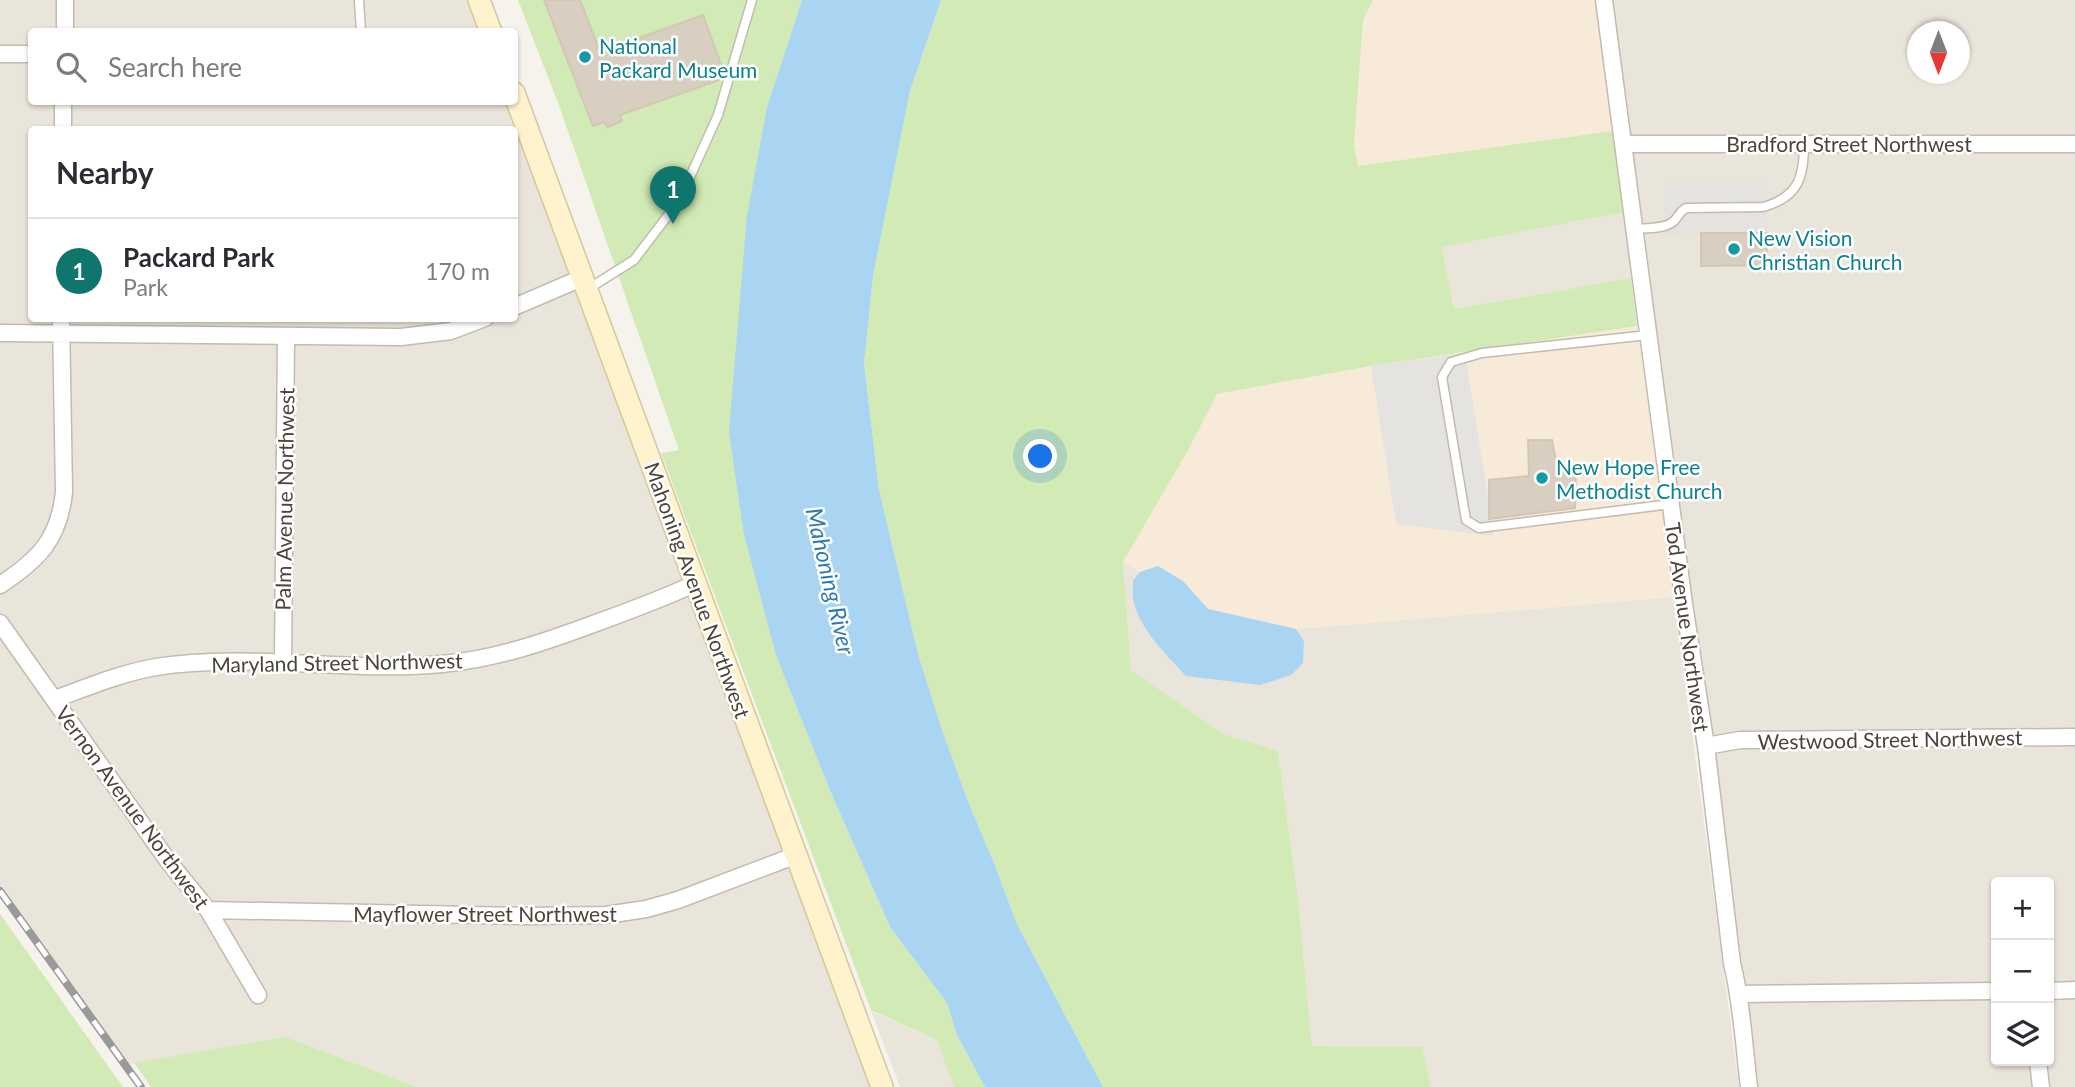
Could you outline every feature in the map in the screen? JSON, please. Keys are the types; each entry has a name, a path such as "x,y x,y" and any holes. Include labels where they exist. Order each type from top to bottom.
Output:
{"main road":[{"path":"480,0 490,28"},
{"name":"Mahoning Avenue Northwest","path":"518,104 677,530 694,584 794,856 882,1087"}],"street":[{"path":"65,0 65,28"},
{"name":"Tod Avenue Northwest","path":"1604,0 1706,746 1732,964 1740,994 1749,1087"},
{"path":"0,54 28,54"},
{"path":"63,105 63,126"},
{"name":"Bradford Street Northwest","path":"1623,144 2075,144"},
{"path":"518,306 586,283"},
{"path":"0,333 61,326 286,336 421,335 451,331 475,322"},
{"path":"0,585 26,568 41,553 60,519 64,492 61,326"},
{"name":"Palm Avenue Northwest","path":"283,662 286,336"},
{"name":"Maryland Street Northwest","path":"55,699 117,676 155,667 283,662 441,664 486,658 533,647 662,599 694,584"},
{"name":"Vernon Avenue Northwest","path":"0,623 168,861 208,910 258,995"},
{"name":"Westwood Street Northwest","path":"1706,746 1740,740 2075,737"},
{"name":"Mayflower Street Northwest","path":"208,910 606,915 646,909 678,900 794,856"},
{"path":"2054,991 2075,990"},
{"path":"1740,994 1991,991"},
{"path":"2039,1066 2042,1087"}],"lane":[{"path":"359,0 361,28"},
{"path":"586,283 634,260 679,201 718,115 752,0"},
{"path":"1634,229 1666,225 1673,222 1686,208 1772,205 1788,196 1799,183 1804,165 1804,143"},
{"path":"1649,335 1482,353 1451,362 1442,377 1466,520 1479,528 1671,504"}],"shaded area":[{"path":"0,0 479,0 490,28 28,28 28,105 515,105 882,1087 417,1087 286,1037 126,1065 0,888"},
{"path":"1373,0 1595,0 1612,131 1358,166 1354,145 1363,20"},
{"path":"1604,0 2075,0 2075,1087 1749,1087"},
{"path":"1664,182 1766,182 1767,233 1664,235"},
{"path":"1624,212 1631,278 1454,309 1442,246"},
{"path":"1637,326 1674,597 1296,629 1208,609 1183,581 1158,567 1140,572 1123,562 1217,394 1371,366"},
{"path":"1465,353 1493,536 1396,524 1371,366"},
{"path":"1123,562 1140,572 1296,629 1674,597 1739,1087 1431,1087 1421,1047 1312,1046 1298,898 1278,751 1224,734 1131,670"},
{"path":"871,1011 937,1040 956,1087 900,1087"}],"green space":[{"path":"518,0 802,0 767,107 744,535 777,655 829,788 890,927 947,1003 957,1035 985,1087 954,1087 937,1040 871,1010 661,453 679,450 560,108"},
{"path":"941,0 1373,0 1363,20 1354,145 1358,166 1612,131 1624,212 1442,247 1454,309 1631,278 1637,326 1371,366 1217,394 1187,452 1123,562 1131,670 1224,734 1278,751 1298,898 1312,1046 1422,1047 1431,1087 1103,1087 1016,922 969,804 918,654 879,490 864,364 873,276 910,91"},
{"path":"0,914 123,1087 0,1087"},
{"path":"286,1037 417,1087 151,1087 134,1063"}],"water":[{"name":"Mahoning River","path":"802,0 941,0 910,91 873,276 864,364 879,490 918,654 969,804 1016,922 1103,1087 985,1087 957,1035 947,1003 890,927 829,788 776,655 744,535 729,432 747,216 767,107"},
{"path":"1158,566 1183,581 1208,609 1296,629 1304,641 1303,663 1291,675 1260,685 1186,676 1149,633 1133,601 1133,581 1140,572"}],"building":[{"path":"544,0 580,0 600,52 703,15 724,73 722,79 620,115 622,121 608,127 604,122 593,126"},
{"name":"New Vision Christian Church","path":"1701,233 1767,233 1767,265 1701,266"},
{"name":"New Hope Free Methodist Church","path":"1528,440 1552,440 1557,466 1576,466 1575,508 1489,519 1489,480 1529,476"}],"railway":[{"path":"0,891 141,1087"}],"place":[{"name":"National Packard Museum","path":"585,57"},
{"name":"Packard Park","path":"673,224"},
{"name":"New Vision Christian Church","path":"1734,249"},
{"name":"New Hope Free Methodist Church","path":"1542,478"}]}
